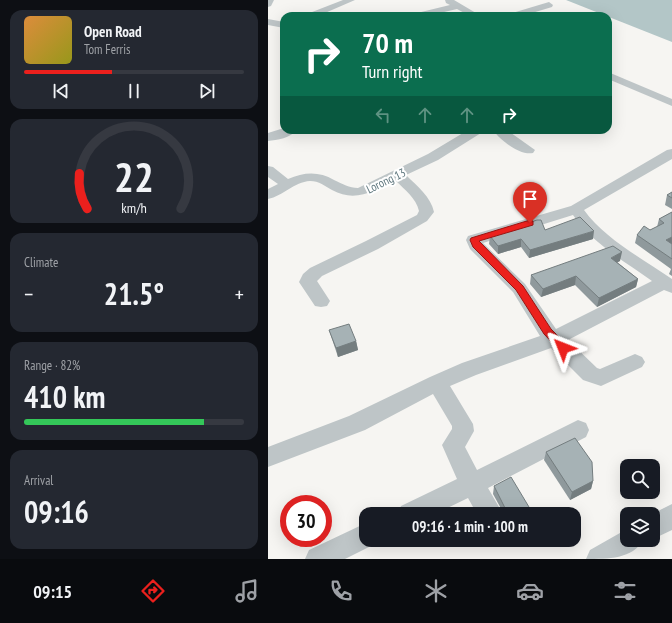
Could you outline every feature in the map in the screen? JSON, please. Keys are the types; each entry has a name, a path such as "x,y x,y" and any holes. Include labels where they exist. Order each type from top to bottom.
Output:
{"street":[{"path":"268,4 270,0"},
{"path":"320,12 351,0"},
{"path":"447,0 469,12"},
{"path":"525,12 549,5"},
{"path":"433,12 458,6"},
{"path":"268,22 280,24"},
{"path":"612,77 672,103"},
{"path":"268,137 281,134"},
{"name":"Lorong 13","path":"268,195 305,177 319,178 351,194 361,192 433,157 470,134"},
{"path":"504,134 512,141 528,150"},
{"path":"635,362 601,378 590,374 547,332 519,288 476,245 474,240 576,209 672,153"},
{"path":"268,170 288,185"},
{"path":"322,301 308,282 316,272 378,242 422,218 427,212 427,207 398,175"},
{"path":"268,457 357,423 437,383 469,369 554,339 668,284 601,236 585,222 576,209"},
{"path":"437,383 462,424 463,431 453,445 455,452 487,507"},
{"path":"424,507 578,430"},
{"path":"660,523 672,516"},
{"path":"318,559 359,538"},
{"path":"599,559 620,547"}],"shaded area":[{"path":"566,0 672,0 672,42 612,18 612,12 596,12"}],"building":[{"path":"672,192 672,198 667,195"},
{"path":"672,212 672,237 666,240 672,244 672,259 637,235 644,226 650,230 664,223 659,219"},
{"path":"580,217 594,231 530,250 521,239 498,246 490,236 537,220 541,220 545,230"},
{"path":"613,246 622,252 611,258 638,279 599,298 576,276 543,289 531,275"},
{"path":"349,324 356,341 336,348 329,330"},
{"path":"575,438 592,462 593,481 572,492 546,452"},
{"path":"511,477 529,507 504,507 494,486"}],"route":[{"path":"530,223 478,237 474,240 476,245 519,288 547,332 563,348"}]}
